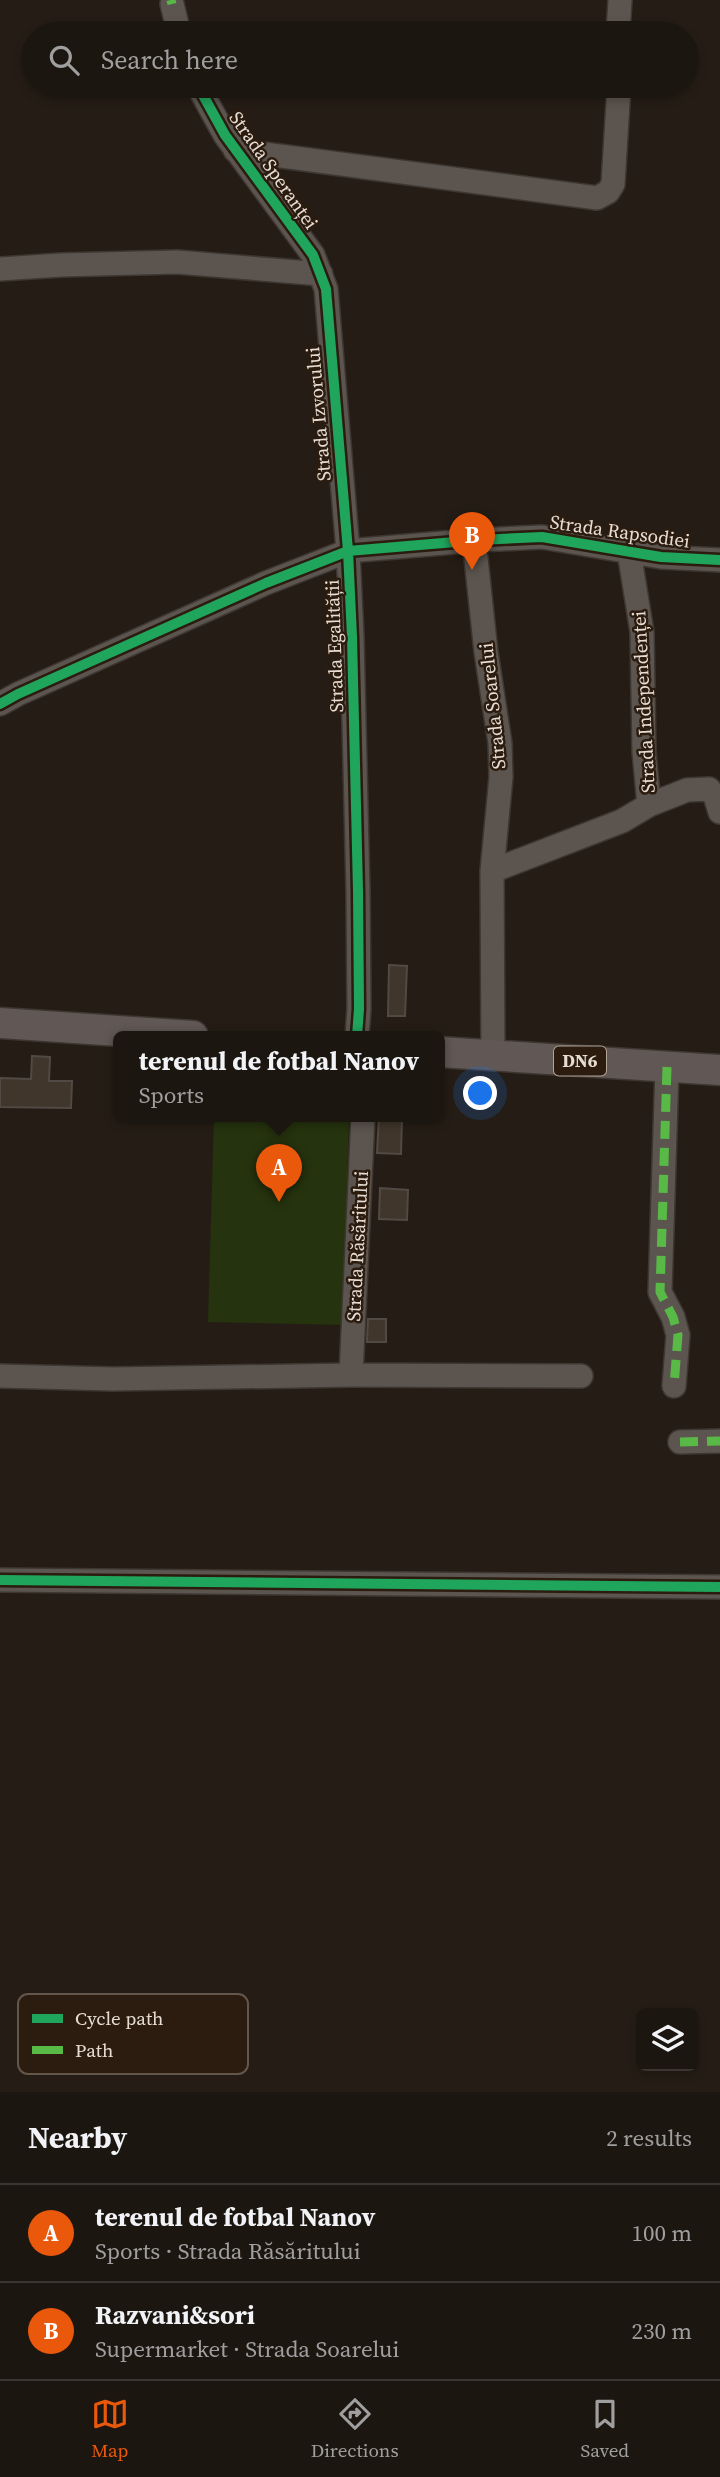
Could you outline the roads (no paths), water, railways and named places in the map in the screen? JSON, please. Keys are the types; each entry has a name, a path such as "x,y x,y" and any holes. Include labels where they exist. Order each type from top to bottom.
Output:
{"main road":[{"path":"0,1023 119,1031"},
{"name":"DN6","path":"445,1052 720,1070"}],"street":[{"path":"619,21 620,0"},
{"path":"172,5 176,21"},
{"name":"Strada Speranței","path":"205,98 236,150 313,255 321,274"},
{"path":"236,150 597,198 608,192 613,184 618,98"},
{"path":"0,269 177,262 321,274"},
{"name":"Strada Izvorului","path":"321,274 326,289 348,551"},
{"name":"Strada Rapsodiei","path":"348,551 542,537 674,558 720,560"},
{"name":"Strada Soarelui","path":"474,540 486,652 500,743 500,777 492,871 493,1055"},
{"name":"Strada Egalității","path":"0,704 266,583 348,551 358,891 359,1009 357,1031"},
{"name":"Strada Independenței","path":"629,552 642,632 643,752 649,805 687,790 709,789 715,796 720,813"},
{"path":"492,871 622,821 649,805"},
{"path":"667,1067 660,1292 673,1317 678,1335 674,1386"},
{"name":"Strada Răsăritului","path":"351,1375 363,1122"},
{"path":"0,1377 113,1379 351,1375 581,1376"},
{"path":"680,1442 720,1441"},
{"path":"0,1580 720,1587"}],"place":[{"name":"Razvani&sori","path":"472,570"},
{"name":"terenul de fotbal Nanov","path":"279,1202"}]}
